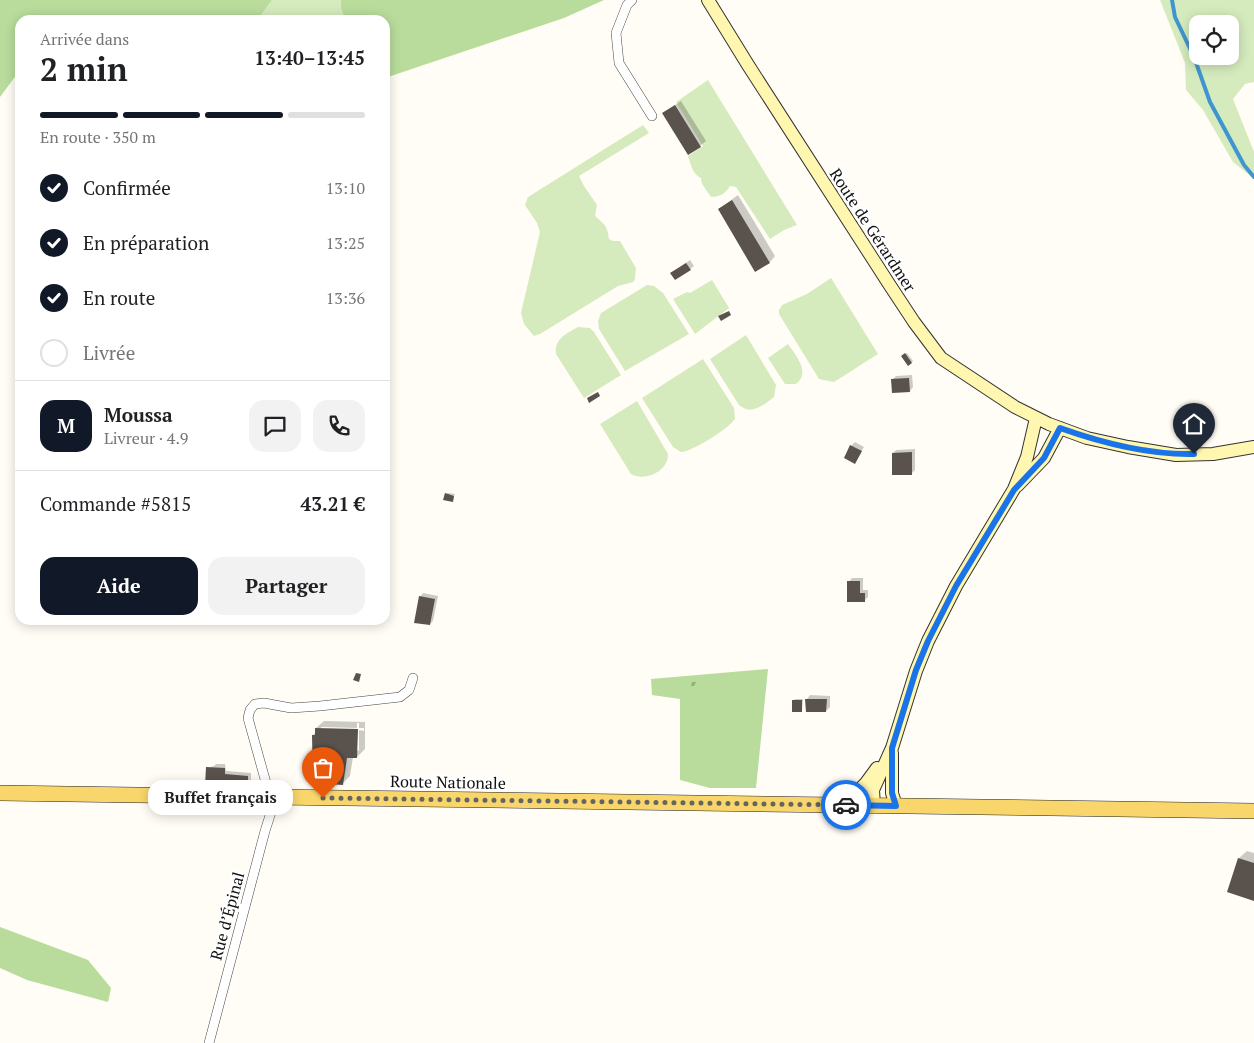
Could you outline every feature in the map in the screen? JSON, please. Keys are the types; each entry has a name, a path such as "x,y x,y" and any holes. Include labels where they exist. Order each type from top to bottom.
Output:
{"main road":[{"name":"Route de Gérardmer","path":"708,0 889,284 914,322 942,358 1015,407 1036,418 1087,438 1176,455 1213,454 1254,447"},
{"path":"874,806 873,790 892,748 916,670 928,641 956,586 1014,490 1027,457 1036,418"},
{"path":"1014,490 1044,458 1060,428"},
{"path":"844,805 866,783 892,748"},
{"path":"892,748 892,793 896,806"},
{"name":"Route Nationale","path":"0,793 1254,810"}],"street":[{"path":"632,0 627,5 616,33 619,63 652,116"},
{"path":"273,797 268,790 248,718 250,710 255,704 264,703 291,708 400,697 409,690 413,678"},
{"name":"Rue d’Épinal","path":"209,1043 274,803 273,797"}],"green space":[{"path":"0,0 272,0 261,15 15,15 15,77 0,97"},
{"path":"272,0 341,0 343,15 261,15"},
{"path":"341,0 604,0 564,18 390,76 390,15 343,15"},
{"path":"1160,0 1254,0 1254,82 1245,84 1233,99 1254,152 1254,179 1233,162 1203,110 1186,90 1185,63"},
{"path":"708,80 797,225 784,230 770,239 736,187 730,186 722,194 711,197 702,184 701,178 692,168 688,156 703,146 676,102"},
{"path":"643,125 649,133 579,176 597,205 595,216 605,226 609,239 620,241 636,268 635,279 633,282 618,286 534,336 524,324 521,313 540,232 537,223 525,205 528,197"},
{"path":"831,278 878,354 834,382 819,379 779,314 782,305 807,294"},
{"path":"712,280 729,308 695,334 673,299 687,292 690,293"},
{"path":"647,285 654,286 663,293 689,334 625,371 599,329 598,321 601,313"},
{"path":"578,327 590,328 594,332 621,375 584,398 556,354 559,341"},
{"path":"746,335 776,385 774,397 762,406 748,410 739,405 710,359"},
{"path":"788,344 801,364 802,369 800,379 796,384 785,384 768,358"},
{"path":"703,359 734,408 735,419 710,439 681,452 673,447 642,398"},
{"path":"637,401 668,454 665,465 660,470 643,477 631,474 600,424"},
{"path":"768,669 756,788 710,788 680,780 680,699 652,695 651,679"},
{"path":"0,927 88,960 111,988 108,1002 27,980 0,968"}],"building":[{"path":"675,105 701,147 688,155 662,113"},
{"path":"732,200 770,263 755,272 718,209"},
{"path":"686,263 691,270 675,280 670,273"},
{"path":"729,311 731,315 721,321 718,316"},
{"path":"905,353 912,363 908,366 901,356"},
{"path":"909,378 910,392 892,393 891,379"},
{"path":"598,392 600,396 589,403 587,398"},
{"path":"850,445 862,451 855,464 844,458"},
{"path":"912,452 912,475 892,475 892,453"},
{"path":"445,493 454,496 453,502 443,500"},
{"path":"847,581 860,581 860,593 865,593 865,602 847,602"},
{"path":"419,596 435,599 430,625 414,623"},
{"path":"356,673 361,674 359,682 353,680"},
{"path":"805,699 827,699 826,712 806,712"},
{"path":"792,700 802,700 802,712 792,712"},
{"path":"315,728 358,729 357,758 347,758 343,785 313,783 312,735 315,735"},
{"path":"206,767 225,768 225,774 248,776 248,785 236,784 236,787 205,786"},
{"path":"1238,858 1254,863 1254,901 1227,892"}],"waterway":[{"path":"1172,0 1175,17 1194,57 1210,102 1244,165 1254,177"}],"way so far":[{"path":"323,798 846,805"}],"place":[{"name":"Buffet français","path":"323,798"}],"route":[{"path":"846,805 896,806 892,793 892,748 916,670 928,641 956,586 1014,490 1044,458 1060,428 1087,438 1128,447 1176,455 1194,454"}]}
